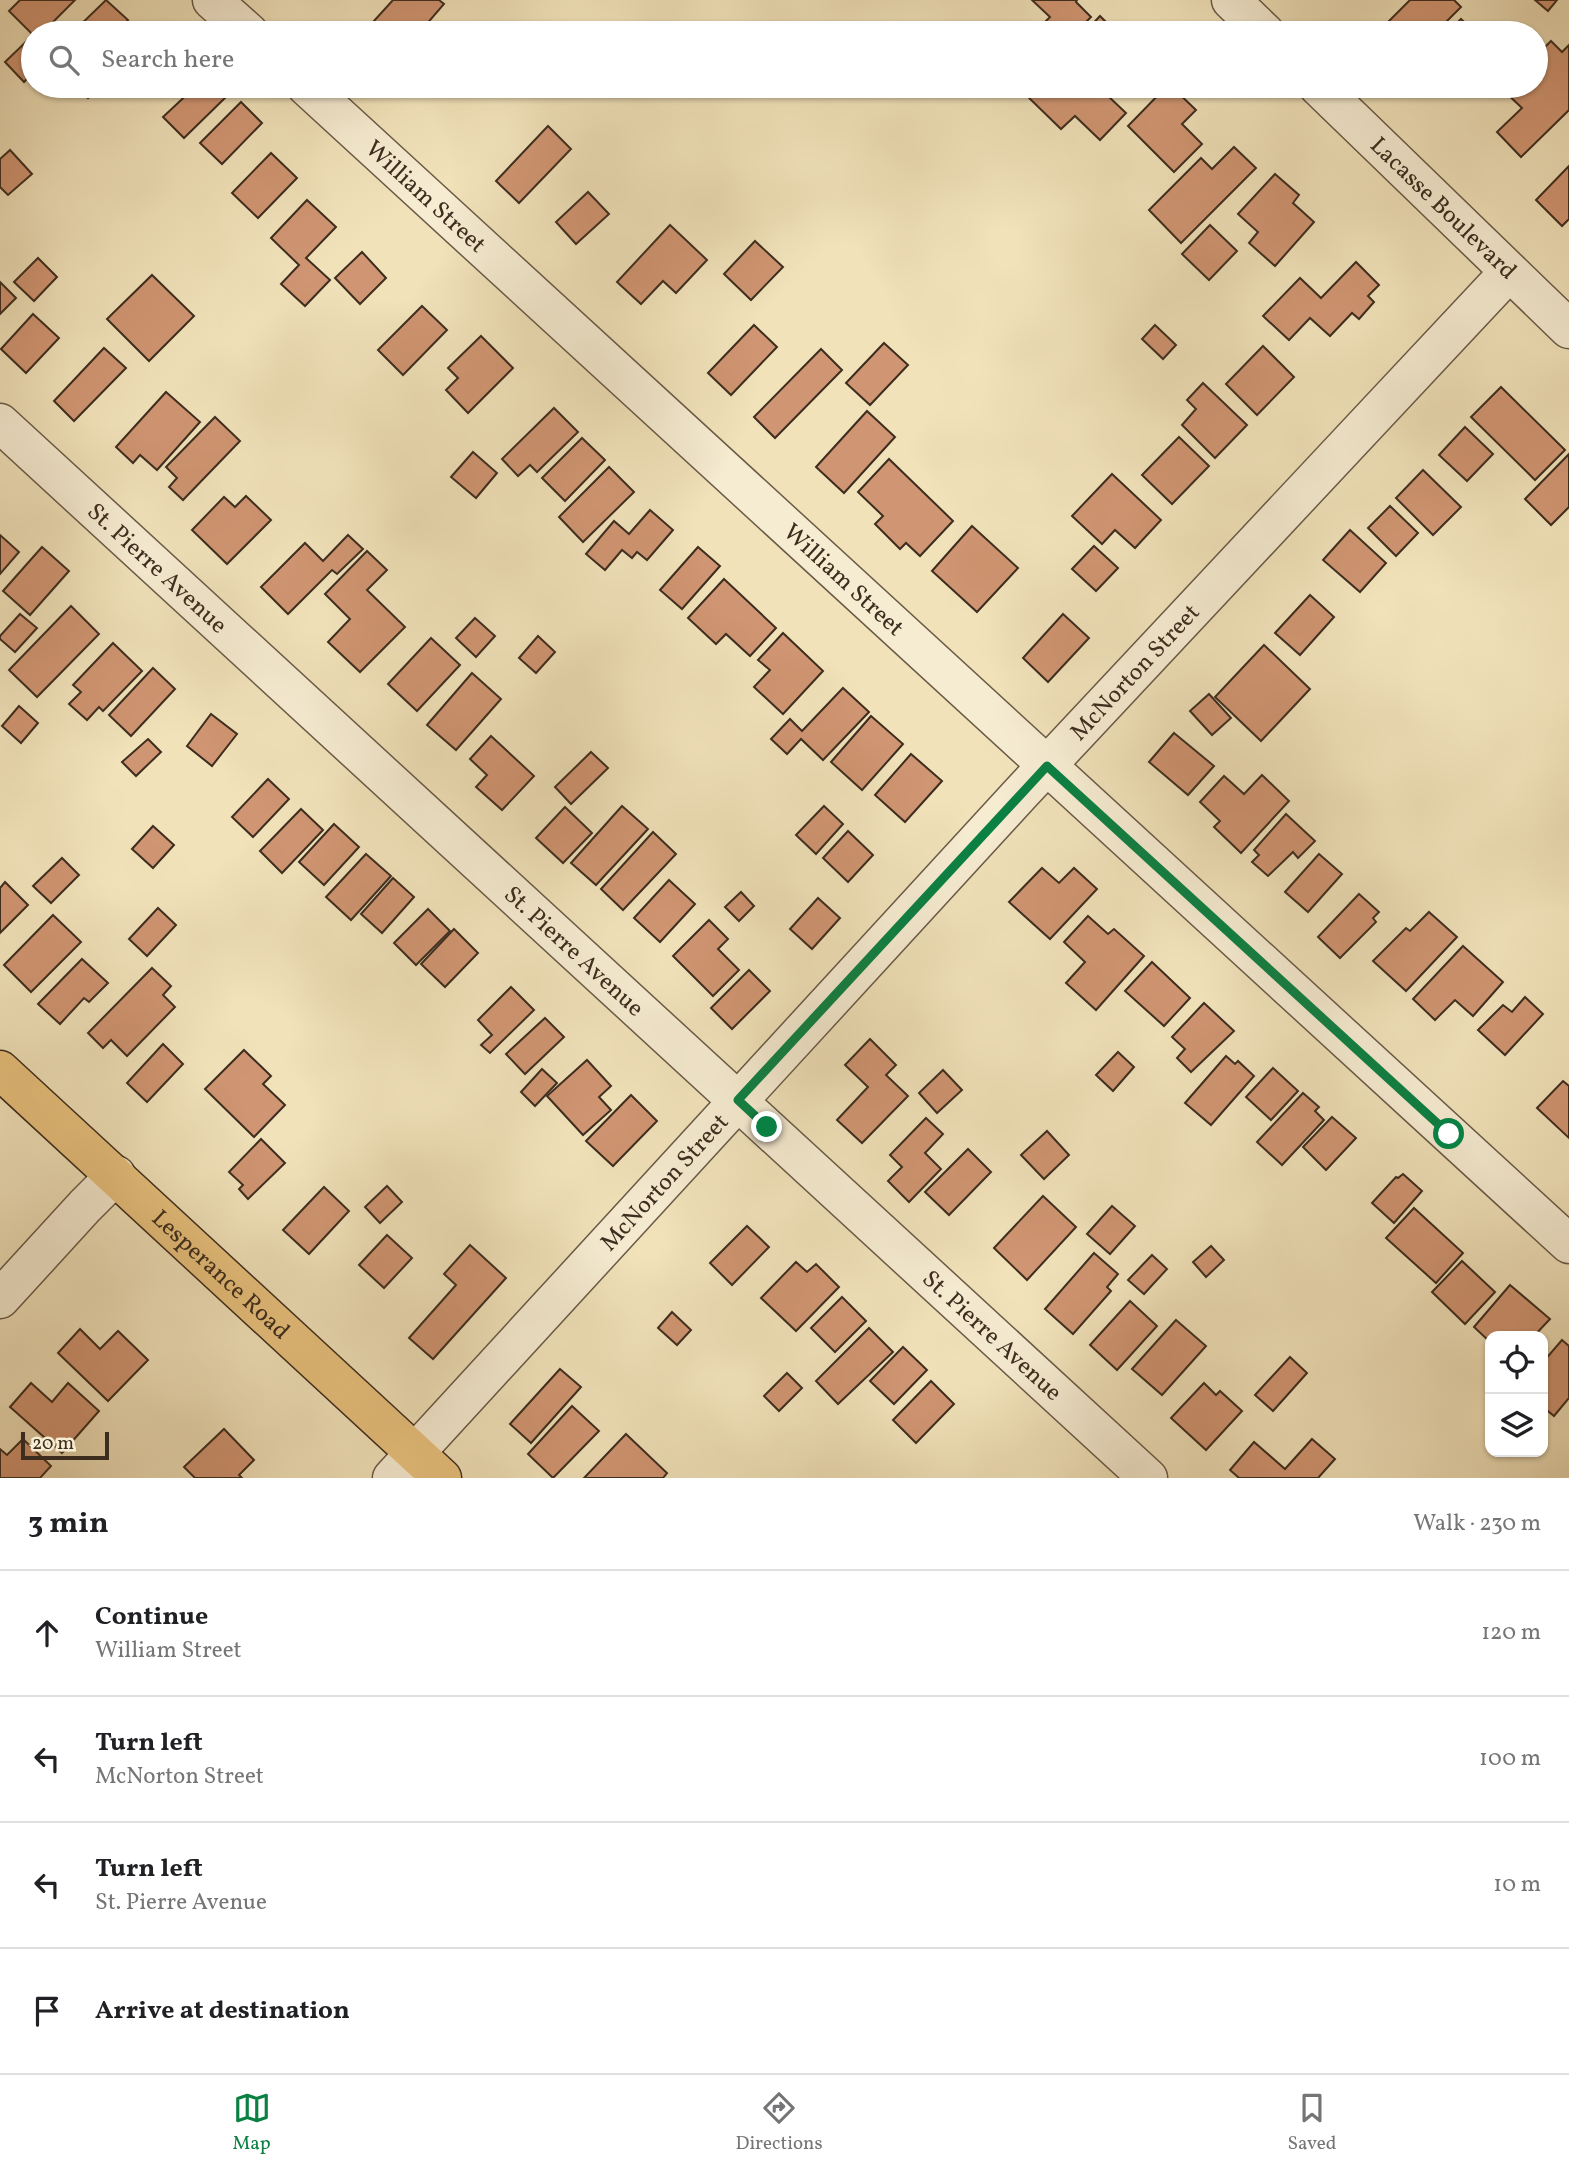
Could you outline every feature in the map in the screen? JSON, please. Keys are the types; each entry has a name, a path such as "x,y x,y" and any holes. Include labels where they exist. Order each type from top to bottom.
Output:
{"main road":[{"name":"Lesperance Road","path":"0,1070 116,1175 416,1470"}],"street":[{"path":"212,0 236,21"},
{"path":"1231,0 1253,21"},
{"name":"William Street","path":"319,98 1569,1244"},
{"name":"Lacasse Boulevard","path":"1330,98 1569,329"},
{"name":"McNorton Street","path":"416,1470 738,1100 1509,272"},
{"name":"St. Pierre Avenue","path":"0,424 1148,1478"},
{"path":"0,1299 116,1175"}],"building":[{"path":"20,0 75,0 54,21 21,23 9,11"},
{"path":"106,0 128,20 127,21 84,21"},
{"path":"393,0 439,0 444,4 429,21 374,21"},
{"path":"1032,0 1077,0 1091,17 1087,21 1046,21 1050,17"},
{"path":"1410,0 1454,0 1461,7 1447,21 1389,21"},
{"path":"1535,0 1557,0 1548,11"},
{"path":"1551,41 1562,52 1569,45 1569,110 1521,157 1497,132 1522,108 1511,98 1548,98 1548,44"},
{"path":"21,47 21,79 5,62"},
{"path":"183,98 225,98 184,138 163,117"},
{"path":"1029,98 1110,98 1126,113 1100,140 1075,116 1061,129"},
{"path":"1155,98 1184,98 1196,110 1182,124 1202,144 1174,172 1128,126"},
{"path":"241,102 262,123 222,164 200,143"},
{"path":"548,126 571,149 519,203 496,181"},
{"path":"1234,147 1256,168 1181,243 1149,210 1201,158 1212,169"},
{"path":"10,150 32,174 8,195 0,187 0,159"},
{"path":"271,153 297,178 258,218 232,193"},
{"path":"1569,166 1569,219 1562,226 1536,200"},
{"path":"1275,174 1299,195 1293,203 1314,222 1275,266 1249,243 1258,232 1238,214"},
{"path":"588,192 609,214 576,244 556,222"},
{"path":"307,200 336,227 306,258 330,280 305,306 281,284 299,265 271,238"},
{"path":"670,225 707,260 676,293 663,281 641,304 617,282"},
{"path":"1210,225 1237,251 1209,280 1182,254"},
{"path":"755,241 783,267 751,300 724,274"},
{"path":"362,252 386,278 360,304 335,278"},
{"path":"38,258 57,277 34,301 14,282"},
{"path":"1356,262 1379,285 1368,296 1374,302 1359,319 1352,313 1330,336 1310,318 1289,340 1263,316 1300,278 1321,298"},
{"path":"152,275 194,316 149,361 107,319"},
{"path":"0,282 16,298 0,314"},
{"path":"422,306 447,330 403,375 378,350"},
{"path":"33,314 59,338 26,373 1,349"},
{"path":"754,325 777,347 731,395 708,373"},
{"path":"1155,325 1176,345 1163,359 1142,339"},
{"path":"481,336 513,368 468,413 446,390 458,378 448,368"},
{"path":"884,343 908,365 870,405 846,383"},
{"path":"1263,346 1294,377 1257,415 1226,384"},
{"path":"104,348 126,368 74,421 54,401"},
{"path":"821,349 842,370 775,438 754,417"},
{"path":"1203,383 1247,425 1215,458 1182,425 1196,409 1187,400"},
{"path":"1501,387 1565,450 1535,480 1471,417"},
{"path":"166,392 200,422 157,470 140,455 133,463 116,447"},
{"path":"554,408 578,432 537,472 530,465 518,476 502,459"},
{"path":"867,411 895,437 844,493 816,467"},
{"path":"215,417 240,441 183,500 169,487 177,478 166,467"},
{"path":"1465,427 1493,454 1467,481 1439,455"},
{"path":"1179,437 1209,466 1172,504 1142,475"},
{"path":"582,438 605,460 565,501 542,478"},
{"path":"473,452 497,473 476,498 451,477"},
{"path":"1569,454 1569,507 1551,525 1525,499"},
{"path":"889,459 953,521 920,556 906,543 900,549 875,524 883,516 858,492"},
{"path":"609,467 634,492 583,542 559,517"},
{"path":"1423,470 1461,507 1433,535 1396,498"},
{"path":"1112,474 1161,520 1135,548 1115,530 1102,544 1072,516"},
{"path":"246,496 271,520 227,564 192,530 224,497 235,507"},
{"path":"1390,506 1418,533 1396,556 1368,528"},
{"path":"650,510 673,530 647,560 637,552 632,558 622,550 605,570 586,554 614,521 629,534"},
{"path":"972,526 1018,568 977,612 932,571"},
{"path":"1350,530 1386,563 1360,592 1323,560"},
{"path":"0,535 19,552 0,574"},
{"path":"348,535 363,549 337,574 332,570 288,614 261,587 305,543 323,561"},
{"path":"1094,546 1118,568 1096,591 1072,569"},
{"path":"42,547 69,571 30,615 3,591"},
{"path":"698,547 720,566 682,609 660,590"},
{"path":"367,551 387,570 367,590 405,627 360,672 328,642 350,619 325,594"},
{"path":"724,579 776,628 750,656 726,634 716,644 688,618"},
{"path":"1310,595 1334,617 1300,655 1275,633"},
{"path":"71,606 99,634 37,697 9,670"},
{"path":"20,614 37,628 15,652 0,636"},
{"path":"1063,614 1089,638 1048,682 1023,658"},
{"path":"475,618 495,636 476,657 456,638"},
{"path":"783,633 823,671 783,714 754,687 770,670 758,660"},
{"path":"538,636 555,652 536,673 519,658"},
{"path":"431,638 460,665 417,711 388,684"},
{"path":"113,643 142,671 103,711 99,707 87,720 69,704 81,692 73,685"},
{"path":"1264,645 1310,689 1261,741 1215,697"},
{"path":"153,668 175,689 131,736 109,715"},
{"path":"472,673 501,699 456,750 427,725"},
{"path":"843,688 869,712 823,760 801,739 787,754 771,739 790,719 802,731"},
{"path":"1209,694 1231,718 1212,735 1190,711"},
{"path":"19,706 38,723 21,743 2,726"},
{"path":"211,714 237,734 212,766 187,746"},
{"path":"871,716 903,744 862,790 831,762"},
{"path":"1174,733 1214,766 1188,795 1149,762"},
{"path":"491,736 534,776 502,810 476,787 487,775 470,759"},
{"path":"148,739 161,752 136,776 122,762"},
{"path":"591,752 608,768 571,804 555,787"},
{"path":"911,754 942,781 905,822 875,795"},
{"path":"1262,775 1289,801 1241,853 1214,827 1220,821 1200,802 1224,776 1244,794"},
{"path":"268,779 289,799 253,837 232,817"},
{"path":"622,806 648,829 596,885 571,863"},
{"path":"824,806 843,824 816,854 796,835"},
{"path":"565,807 592,833 563,863 536,838"},
{"path":"301,809 323,830 282,873 260,851"},
{"path":"1286,814 1315,841 1298,858 1293,852 1268,876 1252,862 1259,855 1254,850"},
{"path":"334,824 359,847 324,885 299,862"},
{"path":"153,826 174,845 153,868 132,849"},
{"path":"848,831 873,855 848,882 823,858"},
{"path":"653,832 676,854 623,910 601,889"},
{"path":"366,854 391,876 351,920 326,897"},
{"path":"1319,854 1342,874 1308,912 1285,892"},
{"path":"62,858 79,875 51,903 33,886"},
{"path":"1042,868 1059,883 1074,868 1097,889 1050,939 1009,902"},
{"path":"393,878 414,897 382,933 361,914"},
{"path":"669,880 695,904 660,942 634,918"},
{"path":"5,882 28,905 0,933 0,888"},
{"path":"741,892 754,906 739,921 725,907"},
{"path":"1359,894 1379,912 1373,918 1376,922 1340,958 1318,937"},
{"path":"818,898 840,918 812,949 790,929"},
{"path":"158,908 176,925 147,956 129,939"},
{"path":"428,909 450,931 416,965 394,943"},
{"path":"1429,912 1457,937 1406,991 1373,961 1406,928 1410,931"},
{"path":"53,915 81,942 31,992 4,965"},
{"path":"1088,916 1108,934 1114,929 1144,956 1096,1010 1066,983 1085,962 1064,942"},
{"path":"709,920 728,939 718,949 739,970 713,996 673,956"},
{"path":"454,929 478,953 445,987 421,964"},
{"path":"1463,946 1503,982 1473,1016 1455,1000 1435,1020 1413,999"},
{"path":"82,959 108,983 89,1002 84,998 60,1024 38,1004"},
{"path":"1152,962 1190,998 1164,1026 1125,991"},
{"path":"152,968 171,986 163,995 175,1007 127,1056 111,1040 103,1048 88,1033"},
{"path":"749,970 770,991 732,1029 711,1008"},
{"path":"511,987 534,1010 490,1053 481,1045 492,1035 478,1020"},
{"path":"1525,997 1543,1014 1505,1055 1478,1030 1503,1005 1512,1012"},
{"path":"1204,1003 1234,1031 1191,1072 1177,1058 1185,1049 1172,1037"},
{"path":"545,1018 564,1037 525,1074 506,1054"},
{"path":"870,1039 896,1065 886,1075 908,1096 862,1143 837,1120 868,1087 845,1065"},
{"path":"163,1044 183,1064 147,1102 127,1083"},
{"path":"244,1050 271,1076 263,1084 285,1105 254,1137 205,1089"},
{"path":"1118,1052 1134,1067 1113,1091 1096,1075"},
{"path":"1226,1056 1235,1064 1238,1061 1254,1076 1211,1125 1185,1103"},
{"path":"587,1060 611,1086 599,1097 611,1110 583,1135 547,1096"},
{"path":"1273,1068 1298,1091 1271,1120 1246,1097"},
{"path":"542,1069 557,1083 535,1106 521,1092"},
{"path":"943,1070 962,1090 937,1113 919,1093"},
{"path":"1563,1081 1569,1086 1569,1138 1537,1108"},
{"path":"1303,1093 1319,1107 1315,1111 1324,1120 1282,1165 1257,1142"},
{"path":"631,1095 657,1121 613,1166 586,1141"},
{"path":"1332,1117 1356,1138 1326,1170 1303,1147"},
{"path":"926,1118 943,1134 925,1153 941,1169 909,1202 888,1181 902,1167 890,1155"},
{"path":"1047,1131 1069,1155 1044,1179 1021,1155"},
{"path":"261,1139 285,1163 248,1199 239,1189 243,1185 229,1172"},
{"path":"968,1149 991,1172 949,1215 925,1192"},
{"path":"1403,1174 1422,1191 1394,1223 1372,1203 1396,1177"},
{"path":"387,1186 402,1202 380,1223 365,1207"},
{"path":"324,1187 349,1211 309,1254 283,1230"},
{"path":"1043,1196 1076,1227 1027,1280 994,1248"},
{"path":"1112,1206 1135,1226 1110,1254 1087,1234"},
{"path":"1414,1208 1463,1253 1436,1283 1386,1238"},
{"path":"747,1226 769,1247 732,1285 710,1263"},
{"path":"387,1235 412,1258 384,1288 359,1265"},
{"path":"470,1245 506,1278 433,1359 409,1338 456,1285 444,1274"},
{"path":"1211,1246 1224,1260 1206,1277 1193,1262"},
{"path":"1094,1253 1118,1274 1107,1287 1111,1291 1073,1334 1045,1309"},
{"path":"1152,1255 1167,1269 1144,1294 1128,1280"},
{"path":"1462,1261 1495,1292 1465,1324 1432,1292"},
{"path":"796,1262 807,1272 816,1264 839,1287 796,1331 761,1298"},
{"path":"1510,1285 1550,1319 1539,1331 1485,1331 1485,1337 1474,1327"},
{"path":"842,1297 866,1321 835,1352 811,1328"},
{"path":"1130,1301 1157,1326 1117,1370 1090,1345"},
{"path":"672,1312 691,1330 677,1345 658,1328"},
{"path":"1176,1320 1206,1346 1162,1395 1132,1369"},
{"path":"869,1328 893,1352 838,1404 816,1381"},
{"path":"80,1329 100,1349 118,1331 148,1360 108,1401 58,1353"},
{"path":"1562,1340 1569,1346 1569,1398 1554,1416 1548,1411 1548,1356"},
{"path":"903,1347 927,1370 894,1404 870,1381"},
{"path":"1290,1357 1307,1373 1273,1411 1255,1395"},
{"path":"560,1369 581,1387 531,1443 510,1424"},
{"path":"787,1373 802,1388 779,1411 764,1396"},
{"path":"931,1381 954,1404 916,1443 893,1420"},
{"path":"31,1383 52,1402 68,1383 99,1411 62,1453 10,1407"},
{"path":"1204,1383 1216,1395 1220,1391 1242,1411 1206,1450 1171,1418"},
{"path":"572,1406 599,1431 553,1478 528,1454"},
{"path":"224,1429 254,1460 239,1475 242,1478 195,1478 184,1467"},
{"path":"626,1434 667,1473 663,1478 584,1478"},
{"path":"23,1439 51,1466 40,1478 0,1478 0,1449 7,1455"},
{"path":"1312,1439 1335,1459 1318,1478 1239,1478 1230,1470 1254,1442 1285,1469"}],"route":[{"path":"767,1127 738,1100 1047,766 1449,1134"}]}
